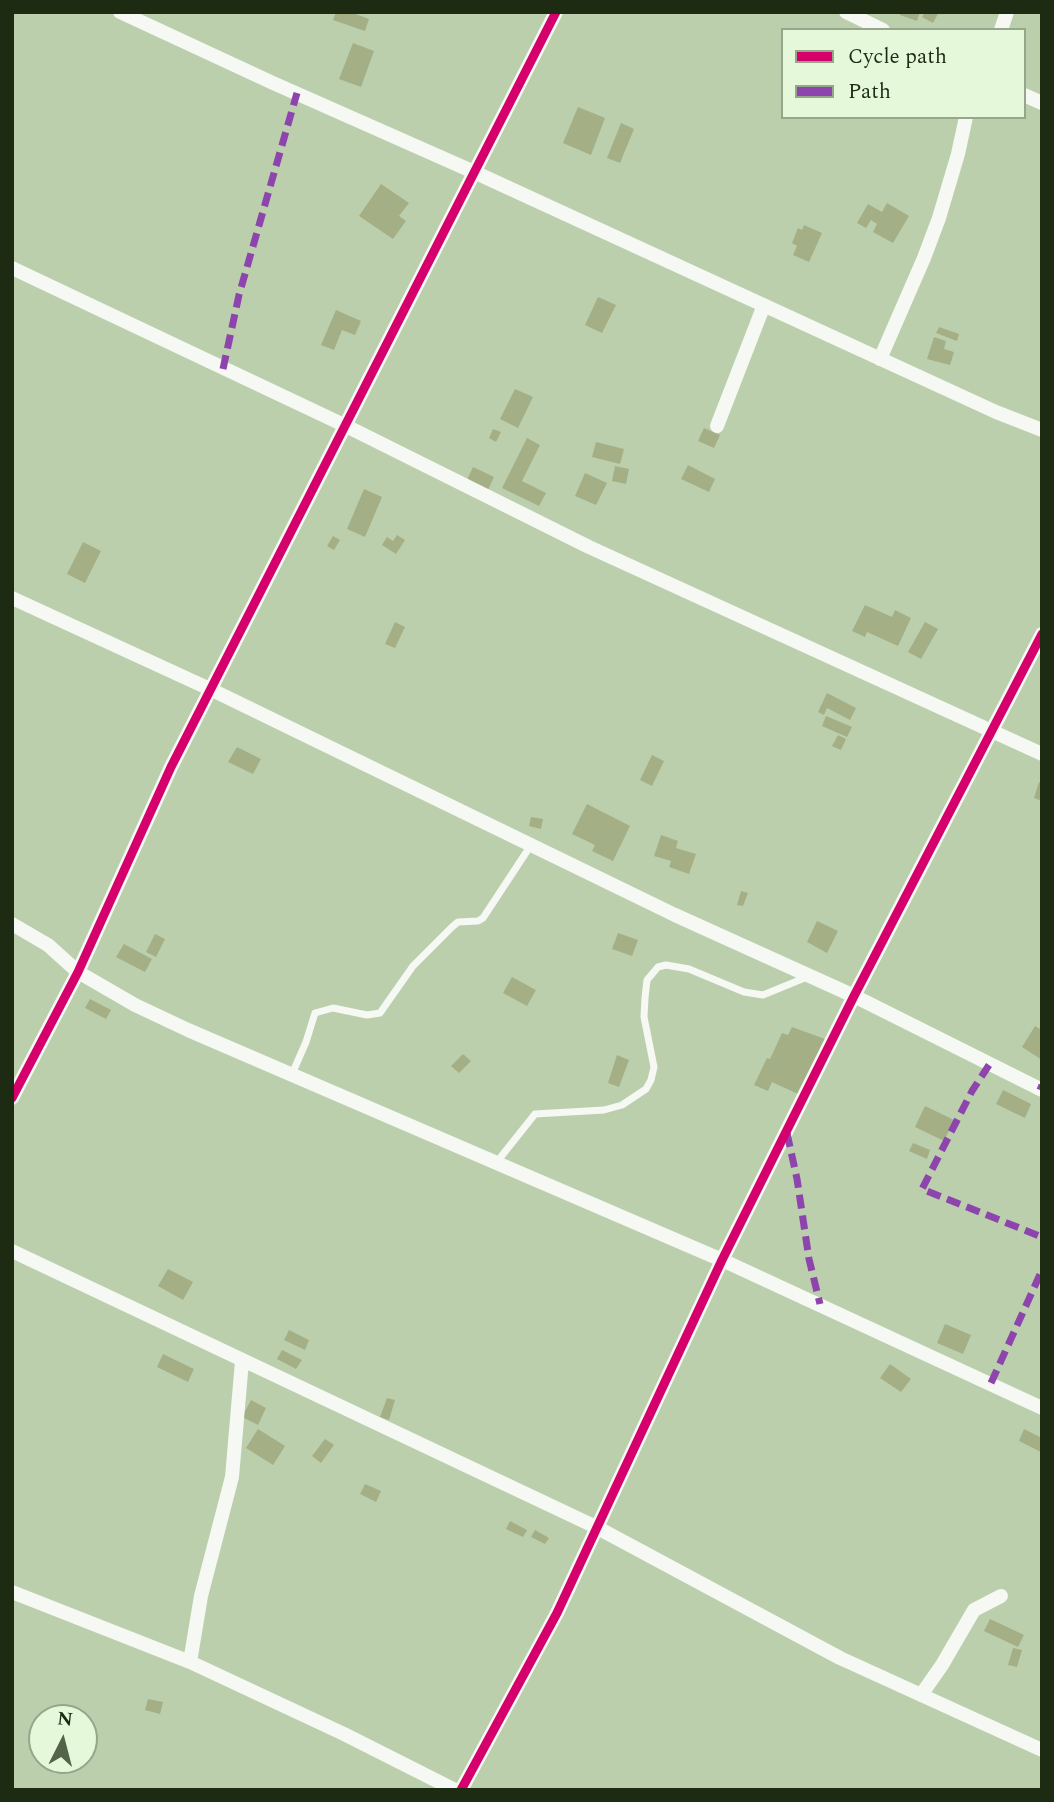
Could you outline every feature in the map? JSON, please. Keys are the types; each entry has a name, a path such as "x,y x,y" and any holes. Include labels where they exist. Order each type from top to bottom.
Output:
{"street":[{"path":"120,12 996,412 1042,430"},
{"path":"12,1098 78,972 171,767 556,12"},
{"path":"846,12 879,28"},
{"path":"1026,96 1042,103"},
{"path":"880,359 929,245 949,186 966,119"},
{"path":"12,268 345,426 589,547 1042,754"},
{"path":"718,426 764,306"},
{"path":"12,598 212,690 676,915 854,996 1042,1090"},
{"path":"461,1790 557,1613 722,1260 854,996 1042,634"},
{"path":"12,924 48,946 78,972 146,1010 722,1260 1042,1408"},
{"path":"12,1251 596,1527 840,1658 1042,1750"},
{"path":"190,1662 201,1596 232,1477 242,1361"},
{"path":"12,1592 190,1662 344,1734 455,1790"},
{"path":"921,1695 974,1610 1001,1596"}],"lane":[{"path":"292,1074 315,1013 333,1008 367,1015 380,1013 414,966 452,927 458,922 478,921 483,918 531,845"},
{"path":"496,1163 535,1114 604,1110 622,1105 646,1089 654,1073 654,1061 644,1017 645,998 647,980 657,967 666,965 689,969 763,995 810,976"}],"building":[{"path":"336,12 350,12 369,19 365,31 333,20"},
{"path":"901,12 920,12 917,21 900,15"},
{"path":"925,12 939,12 933,23 922,17"},
{"path":"353,43 374,51 361,87 339,79"},
{"path":"578,107 605,118 591,155 563,143"},
{"path":"621,123 634,129 620,163 607,158"},
{"path":"381,184 409,203 399,216 406,221 393,239 359,216"},
{"path":"887,203 909,216 893,243 873,232 877,224 871,220 866,228 857,223 868,204 882,212"},
{"path":"804,225 822,233 809,262 793,255 797,246 792,243 798,228 802,230"},
{"path":"598,297 616,305 602,333 585,325"},
{"path":"336,310 361,321 355,335 342,330 334,350 321,345"},
{"path":"939,327 959,334 957,341 936,333"},
{"path":"934,337 946,341 944,349 954,352 950,365 927,359"},
{"path":"515,389 533,397 518,428 500,419"},
{"path":"704,428 720,435 714,448 698,441"},
{"path":"493,429 501,432 496,442 489,438"},
{"path":"527,438 540,445 522,481 546,493 539,506 502,488"},
{"path":"596,442 624,449 620,464 592,457"},
{"path":"688,465 715,479 709,492 681,479"},
{"path":"615,466 629,469 626,484 612,481"},
{"path":"473,467 494,477 487,492 466,482"},
{"path":"585,473 607,483 596,505 575,496"},
{"path":"364,489 382,497 365,537 347,529"},
{"path":"397,535 405,540 396,554 382,545 387,537 393,541"},
{"path":"333,536 340,540 334,550 327,546"},
{"path":"83,542 101,551 85,583 67,574"},
{"path":"865,605 892,617 895,610 911,618 898,646 867,632 865,637 852,631"},
{"path":"395,622 405,627 395,648 385,644"},
{"path":"925,622 938,629 921,659 908,652"},
{"path":"827,693 856,708 850,720 827,708 824,715 818,712"},
{"path":"826,716 852,727 847,737 822,726"},
{"path":"838,735 846,739 841,750 832,746"},
{"path":"237,747 261,759 253,774 228,762"},
{"path":"652,755 664,761 652,786 640,780"},
{"path":"1039,782 1042,783 1042,801 1034,798"},
{"path":"587,804 630,826 613,861 592,851 595,845 572,834"},
{"path":"531,817 543,819 541,829 529,826"},
{"path":"661,835 678,841 676,848 696,854 689,874 669,867 671,861 654,856"},
{"path":"741,891 748,893 743,906 737,905"},
{"path":"817,921 838,931 827,953 807,942"},
{"path":"618,933 638,940 632,956 612,949"},
{"path":"155,934 165,939 156,957 146,952"},
{"path":"124,944 152,959 145,972 116,957"},
{"path":"512,977 536,990 527,1006 503,993"},
{"path":"90,999 111,1010 106,1019 85,1008"},
{"path":"1035,1026 1042,1030 1042,1060 1022,1047"},
{"path":"792,1027 825,1039 798,1094 772,1082 768,1091 754,1085 782,1033 788,1035"},
{"path":"463,1054 471,1061 459,1073 451,1066"},
{"path":"617,1055 629,1060 619,1087 608,1083"},
{"path":"1003,1090 1031,1104 1025,1118 996,1104"},
{"path":"925,1106 954,1120 944,1141 915,1127"},
{"path":"913,1143 930,1150 927,1159 909,1151"},
{"path":"168,1269 193,1282 183,1300 158,1286"},
{"path":"945,1324 971,1335 963,1354 937,1343"},
{"path":"289,1330 309,1340 305,1350 284,1340"},
{"path":"282,1350 302,1360 296,1369 277,1359"},
{"path":"163,1354 194,1369 188,1382 157,1367"},
{"path":"890,1364 911,1379 901,1392 880,1378"},
{"path":"387,1398 395,1400 389,1420 380,1417"},
{"path":"251,1400 266,1408 258,1425 242,1417"},
{"path":"258,1429 285,1446 273,1465 246,1448"},
{"path":"1024,1429 1042,1438 1041,1452 1019,1441"},
{"path":"325,1439 334,1445 321,1463 312,1456"},
{"path":"365,1484 381,1491 376,1502 360,1494"},
{"path":"510,1521 527,1530 523,1537 506,1529"},
{"path":"535,1530 549,1538 545,1544 531,1537"},
{"path":"990,1619 1024,1635 1018,1647 984,1631"},
{"path":"1013,1648 1022,1650 1017,1667 1008,1665"},
{"path":"148,1699 163,1702 160,1714 145,1710"}],"marked path":[{"path":"223,369 239,295 297,93"},
{"path":"989,1065 972,1091 922,1189 1042,1237"},
{"path":"1040,1090 1042,1085"},
{"path":"787,1133 809,1259 820,1304"},
{"path":"991,1383 1042,1270"}],"cycle path":[{"path":"12,1098 78,972 171,767 556,12"},
{"path":"461,1790 557,1613 722,1260 854,996 1042,634"}]}
